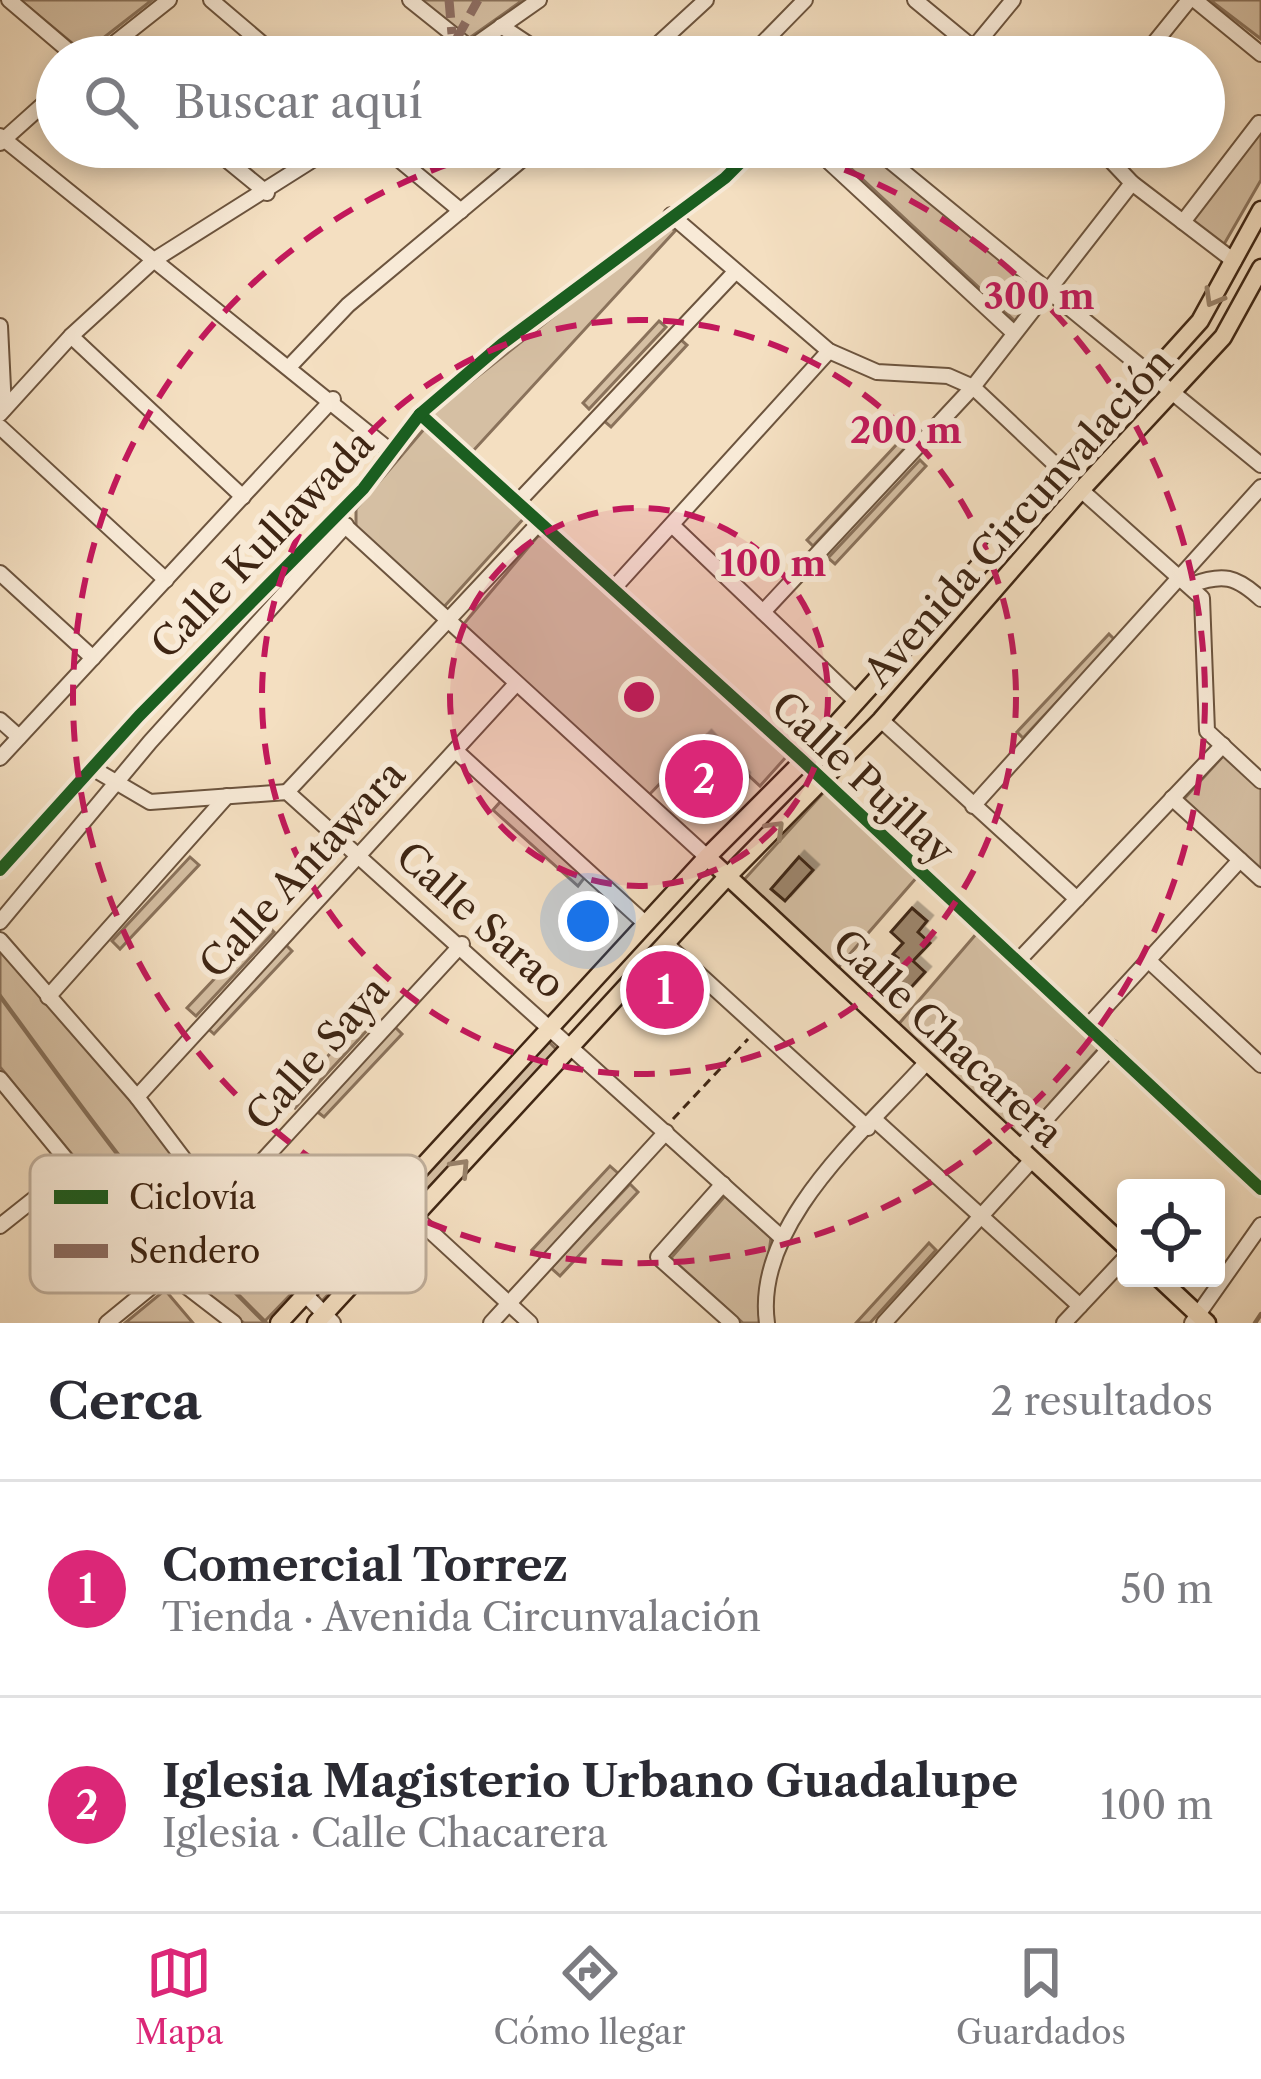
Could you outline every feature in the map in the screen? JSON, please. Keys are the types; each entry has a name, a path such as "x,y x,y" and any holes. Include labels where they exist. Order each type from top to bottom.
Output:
{"main road":[{"name":"Avenida Circunvalación","path":"426,1162 707,857 803,761 1200,321 1261,210"},
{"name":"Avenida Circunvalación","path":"426,1205 727,877 881,720 1081,490 1223,337 1259,276"},
{"name":"Calle Chacarera","path":"707,857 1117,1239"},
{"path":"1168,1287 1199,1320"},
{"name":"Avenida Circunvalación","path":"324,1320 348,1293"},
{"name":"Avenida Circunvalación","path":"279,1323 303,1295"}],"street":[{"path":"9,0 51,36"},
{"path":"124,36 169,0"},
{"path":"211,0 253,36"},
{"path":"410,0 447,36"},
{"path":"487,36 539,0"},
{"path":"683,0 701,5"},
{"path":"770,36 806,0"},
{"path":"914,0 954,36"},
{"path":"987,36 1013,0"},
{"path":"1161,36 1192,0 1261,54"},
{"path":"667,36 701,5"},
{"path":"501,26 516,36"},
{"path":"36,110 1,139 36,167"},
{"path":"1225,167 1259,123"},
{"path":"38,168 333,399 393,453"},
{"path":"237,168 267,193"},
{"path":"2,411 71,336 154,260 303,168"},
{"path":"409,168 461,211"},
{"path":"290,366 348,305 512,168"},
{"name":"Calle Kullawada","path":"0,870 393,453 420,414 735,168"},
{"path":"836,168 1014,333"},
{"path":"904,168 1261,465"},
{"path":"1118,168 1234,261"},
{"path":"1183,222 1224,168"},
{"path":"763,612 973,387 1132,183"},
{"path":"671,215 829,351 877,372 948,376 973,387 1061,470"},
{"path":"518,502 735,272"},
{"path":"0,326 2,411"},
{"path":"71,336 243,497"},
{"path":"613,589 829,351"},
{"path":"0,758 333,399"},
{"name":"Calle Pujllay","path":"420,414 803,761 1261,1189"},
{"path":"0,427 166,580"},
{"path":"973,806 1187,582 1261,487"},
{"path":"1081,490 1202,598 1207,731 1261,781"},
{"path":"332,515 707,857"},
{"path":"92,768 150,802 287,792 539,523"},
{"path":"672,524 857,702"},
{"path":"0,922 346,525"},
{"path":"0,573 93,658"},
{"path":"1187,582 1218,575 1240,580 1261,598"},
{"name":"Calle Antawara","path":"137,1096 514,685"},
{"path":"0,720 19,737"},
{"path":"881,720 1077,899"},
{"path":"1017,962 1222,745"},
{"path":"456,751 646,924"},
{"name":"Calle Sarao","path":"287,792 462,944 781,1237"},
{"path":"48,997 227,796"},
{"path":"1172,799 1261,879"},
{"path":"1088,1026 1240,860"},
{"path":"0,940 137,1096 181,1155"},
{"name":"Calle Saya","path":"268,1155 462,944"},
{"path":"666,944 1080,1306"},
{"path":"1148,960 1261,1065"},
{"path":"884,1323 980,1216 1111,1047"},
{"path":"767,1323 781,1237 800,1203 925,1064"},
{"path":"0,1079 62,1155"},
{"path":"491,1323 664,1130"},
{"path":"723,1184 658,1257 732,1323"},
{"path":"0,1226 30,1202"},
{"path":"1199,1320 1261,1225"},
{"path":"426,1227 530,1323"},
{"path":"1064,1323 1117,1267"},
{"path":"107,1323 144,1293"},
{"path":"194,1293 234,1323"},
{"path":"303,1295 324,1320"}],"path":[{"path":"664,1130 758,1028"}],"shaded area":[{"path":"20,0 152,0 106,36 63,36"},
{"path":"420,0 523,0 472,36 464,36"},
{"path":"1210,0 1261,0 1261,39"},
{"path":"1261,125 1261,180 1223,246 1191,220"},
{"path":"851,168 888,168 1040,290 1015,321"},
{"path":"669,225 675,231 473,451 430,414"},
{"path":"659,321 666,327 589,409 583,403"},
{"path":"680,339 687,345 611,427 604,421"},
{"path":"425,428 525,517 442,609 356,530 356,509"},
{"path":"899,442 905,448 813,546 807,540"},
{"path":"920,460 926,466 835,564 828,558"},
{"path":"538,536 547,536 786,757 760,786 706,736 646,798 461,627"},
{"path":"1109,634 1115,640 1023,738 1017,732"},
{"path":"1225,754 1261,788 1261,872 1183,800"},
{"path":"824,792 917,877 836,970 742,882"},
{"path":"501,801 585,877 578,886 493,810"},
{"path":"190,857 199,865 120,949 112,941"},
{"path":"266,924 274,932 196,1016 187,1008"},
{"path":"977,933 1100,1047 1019,1138 897,1026"},
{"path":"284,943 292,951 214,1034 205,1026"},
{"path":"0,948 173,1155 72,1155 0,1067"},
{"path":"365,1016 373,1024 295,1108 287,1100"},
{"path":"394,1026 402,1034 324,1117 315,1110"},
{"path":"547,1040 558,1051 426,1191 426,1172"},
{"path":"610,1166 619,1174 541,1258 532,1250"},
{"path":"630,1184 638,1192 560,1276 551,1268"},
{"path":"725,1196 771,1238 759,1323 743,1323 671,1258"},
{"path":"929,1243 936,1250 870,1323 856,1323"},
{"path":"168,1293 193,1323 125,1323"},
{"path":"204,1293 292,1293 263,1323 244,1323"}],"building":[{"path":"706,736 744,778 742,793 716,819 702,820 663,781"},
{"path":"799,857 813,870 785,901 771,889"},
{"path":"912,908 927,921 918,932 930,943 913,961 925,972 895,1005 874,986 898,958 893,954 903,943 891,932"}],"waterway":[{"path":"0,996 118,1155"},
{"path":"236,1293 266,1323"},
{"path":"1255,1323 1261,1314"}],"marked path":[{"path":"449,0 452,34"},
{"path":"458,36 478,0"}],"cycle path":[{"path":"0,870 139,716 363,489 420,414 502,344 735,168"},
{"path":"420,414 803,761 1261,1189"}],"place":[{"name":"Iglesia Magisterio Urbano Guadalupe","path":"704,779"},
{"name":"Comercial Torrez","path":"665,990"}]}
